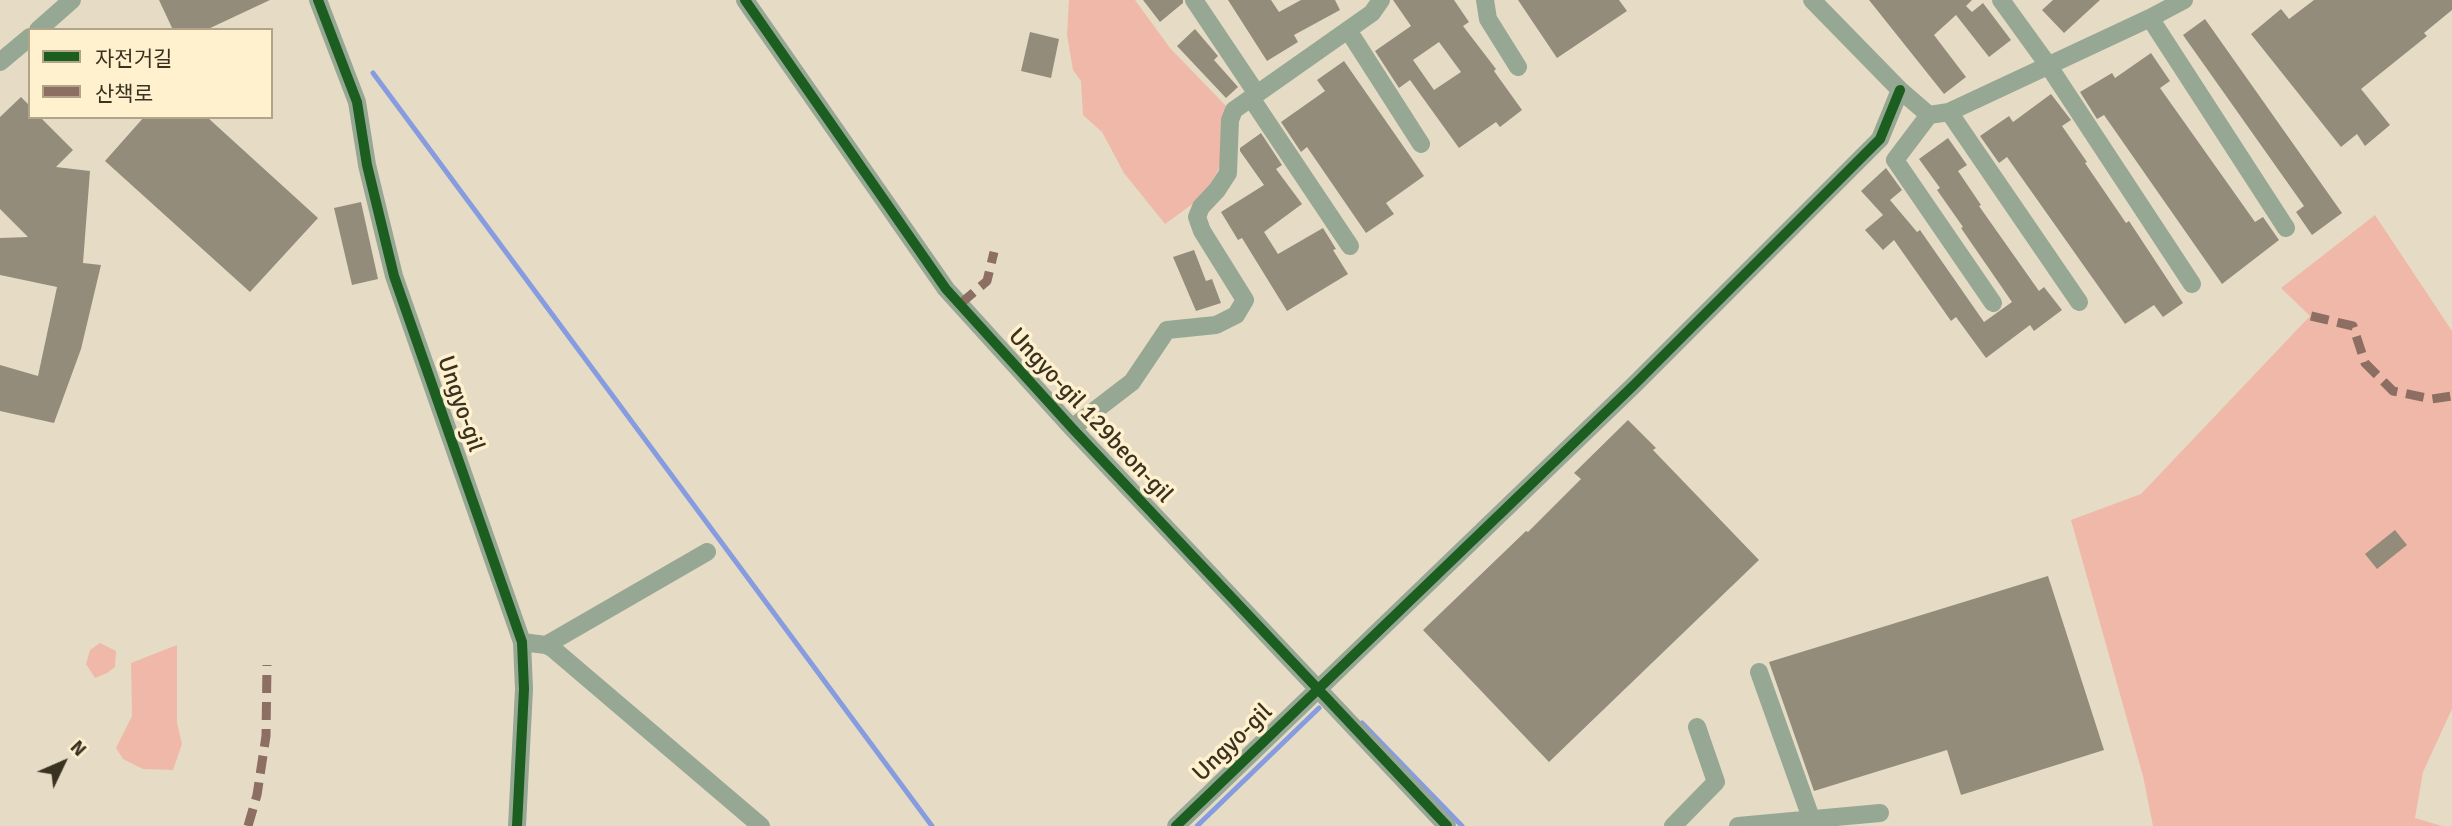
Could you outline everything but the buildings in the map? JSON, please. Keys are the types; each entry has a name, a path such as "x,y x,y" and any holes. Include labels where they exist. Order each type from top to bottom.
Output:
{"street":[{"path":"40,28 72,0"},
{"name":"Ungyo-gil","path":"318,0 357,102 367,165 394,276 522,642 524,689 517,826"},
{"name":"Ungyo-gil 129beon-gil","path":"745,0 946,289 1072,428 1447,826"},
{"path":"1194,0 1350,246"},
{"path":"1485,0 1488,19 1518,67"},
{"path":"1812,0 1900,90 1930,115"},
{"path":"2001,0 2048,65 2192,284"},
{"path":"1993,303 1895,160 1930,115 1949,111 2181,1"},
{"path":"1072,428 1132,382 1167,330 1216,325 1236,315 1245,300 1209,243 1197,217 1201,207 1228,173 1230,120 1234,110 1348,30 1372,4"},
{"path":"2150,18 2286,228"},
{"path":"1348,30 1421,144"},
{"path":"0,62 28,39"},
{"name":"Ungyo-gil","path":"1176,826 1634,385 1880,139 1900,90"},
{"path":"1949,111 2079,302"},
{"path":"546,645 707,552"},
{"path":"522,642 546,645 761,826"},
{"path":"1759,672 1811,818"},
{"path":"1673,826 1716,782 1698,727"},
{"path":"1738,826 1880,813"}],"shaded area":[{"path":"1069,0 1135,0 1170,48 1226,106 1221,164 1205,195 1165,224 1124,173 1102,132 1083,115 1081,81 1073,70 1067,35"},
{"path":"2375,215 2452,331 2452,709 2423,772 2415,818 2442,826 2153,826 2143,776 2071,520 2141,494 2310,316 2281,288"},
{"path":"100,643 116,651 115,667 95,678 86,664 90,650"},
{"path":"177,645 177,723 182,744 173,770 143,769 123,759 116,748 132,716 131,663"}],"waterway":[{"path":"373,73 932,826"},
{"path":"1197,826 1319,708"},
{"path":"1362,723 1462,826"}],"marked path":[{"path":"960,304 987,281 994,252"},
{"path":"2311,316 2353,326 2365,363 2393,391 2432,399 2452,396"},
{"path":"248,826 257,795 266,736 267,665"}],"cycle path":[{"path":"318,0 357,102 367,165 394,276 522,642 524,689 517,826"},
{"path":"745,0 946,289 1072,428 1447,826"},
{"path":"1176,826 1634,385 1880,139 1900,90"}]}
